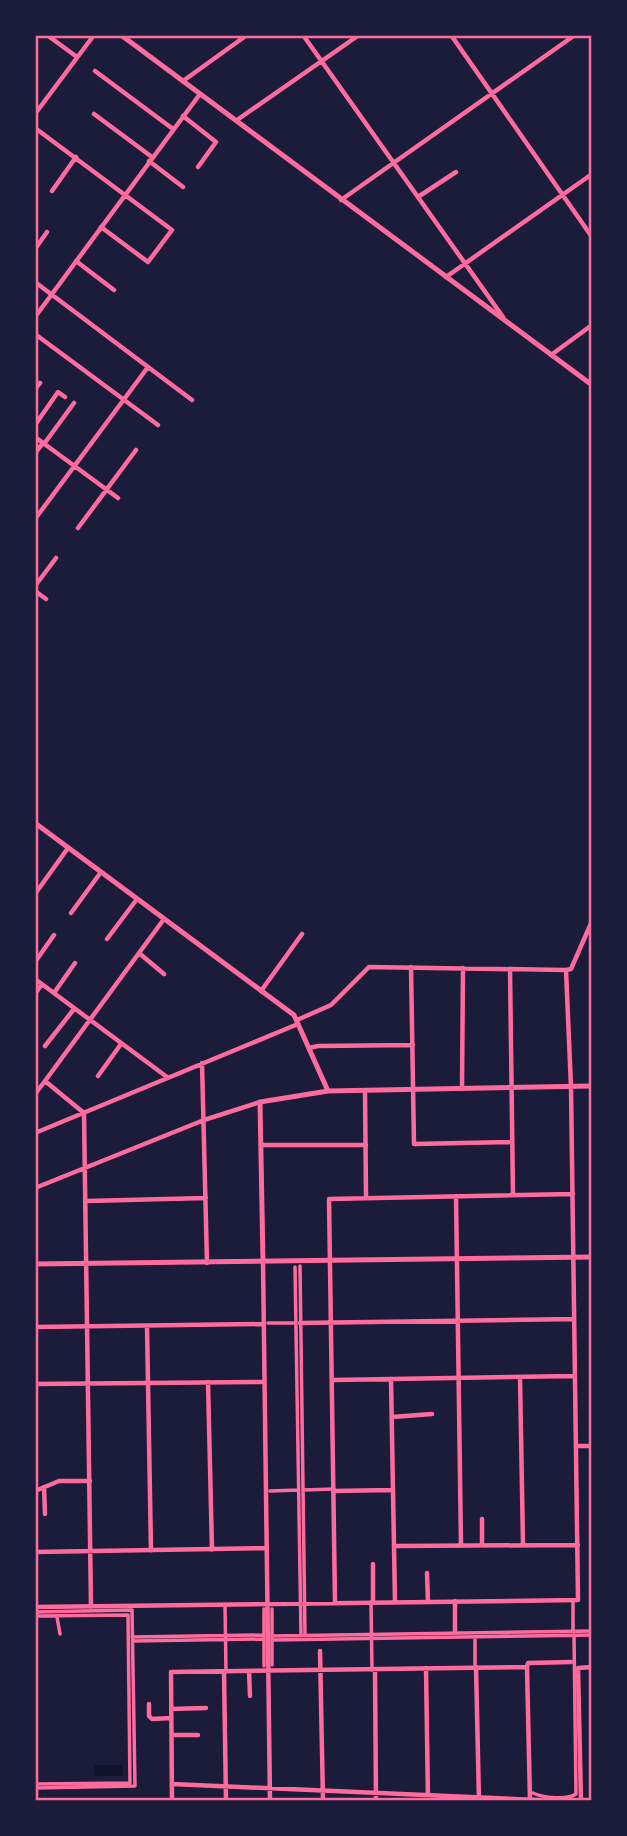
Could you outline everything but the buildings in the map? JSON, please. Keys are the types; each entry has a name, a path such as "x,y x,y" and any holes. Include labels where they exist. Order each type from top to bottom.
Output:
{"street":[{"path":"47,35 77,57"},
{"path":"35,114 94,35"},
{"path":"121,35 592,385"},
{"path":"183,80 247,35"},
{"path":"303,35 505,321"},
{"path":"237,120 359,35"},
{"path":"451,35 592,237"},
{"path":"341,200 575,35"},
{"path":"95,71 173,130"},
{"path":"35,317 200,94"},
{"path":"94,114 183,187"},
{"path":"183,117 216,142 198,167"},
{"path":"35,128 172,230 148,262 101,227"},
{"path":"52,191 76,157"},
{"path":"418,197 456,172"},
{"path":"446,277 592,174"},
{"path":"35,249 47,232"},
{"path":"76,261 114,290"},
{"path":"35,282 192,400"},
{"path":"551,356 592,326"},
{"path":"35,334 158,425"},
{"path":"35,519 148,367"},
{"path":"35,389 40,383"},
{"path":"35,425 58,392 65,397"},
{"path":"35,453 74,403"},
{"path":"35,437 118,498"},
{"path":"78,528 136,450"},
{"path":"46,599 35,589 56,558"},
{"path":"35,823 295,1016 328,1091"},
{"path":"35,894 68,848"},
{"path":"71,913 101,872"},
{"path":"107,939 137,899"},
{"path":"35,1094 164,919"},
{"path":"35,1133 298,1022 331,1005 369,967 571,969 592,921"},
{"path":"261,991 302,934"},
{"path":"35,962 54,935"},
{"path":"139,953 164,974"},
{"path":"54,993 75,963"},
{"path":"411,967 414,1144 512,1142"},
{"path":"462,1088 463,968"},
{"path":"510,969 513,1195"},
{"path":"35,1612 91,1607 265,1607 335,1602 578,1600 571,1087 566,970"},
{"path":"35,979 167,1078"},
{"path":"35,994 42,985"},
{"path":"45,1046 74,1009"},
{"path":"98,1076 121,1044"},
{"path":"309,1048 412,1045"},
{"path":"202,1063 207,1263"},
{"path":"45,1081 84,1113 87,1166 91,1607"},
{"path":"35,1188 204,1120 260,1102 328,1091 365,1089 592,1086"},
{"path":"365,1089 366,1197"},
{"path":"260,1102 266,1324 264,1382 267,1548 264,1666"},
{"path":"261,1145 366,1145"},
{"path":"335,1602 329,1199 573,1194"},
{"path":"456,1196 461,1545"},
{"path":"87,1201 206,1198"},
{"path":"35,1264 592,1257"},
{"path":"298,1266 303,1635"},
{"path":"35,1327 574,1319"},
{"path":"148,1326 151,1551"},
{"path":"333,1380 575,1376"},
{"path":"520,1377 523,1545"},
{"path":"391,1379 395,1602"},
{"path":"208,1382 212,1550"},
{"path":"35,1384 264,1382"},
{"path":"392,1417 432,1414"},
{"path":"577,1446 592,1446"},
{"path":"35,1490 59,1481 90,1481"},
{"path":"44,1487 45,1514"},
{"path":"270,1491 393,1490"},
{"path":"482,1519 482,1545"},
{"path":"394,1546 578,1545"},
{"path":"35,1552 267,1548"},
{"path":"373,1564 371,1636 376,1801"},
{"path":"427,1573 428,1602"},
{"path":"533,1793 539,1796 571,1797 576,1794 573,1600"},
{"path":"454,1601 456,1630"},
{"path":"225,1605 226,1801"},
{"path":"265,1607 271,1668"},
{"path":"270,1801 272,1609"},
{"path":"35,1612 132,1610 135,1786 35,1786"},
{"path":"35,1612 128,1615 130,1783 35,1786"},
{"path":"57,1617 60,1634"},
{"path":"272,1638 303,1635 475,1637 574,1633"},
{"path":"272,1638 592,1633"},
{"path":"132,1639 264,1637"},
{"path":"475,1637 479,1798"},
{"path":"320,1651 323,1801"},
{"path":"530,1800 528,1662 571,1662"},
{"path":"172,1801 171,1672 225,1672 271,1668 373,1670 527,1667"},
{"path":"580,1801 578,1668 592,1667"},
{"path":"426,1668 428,1801"},
{"path":"249,1671 250,1696"},
{"path":"149,1704 149,1716 152,1718 172,1718"},
{"path":"171,1709 206,1708"},
{"path":"172,1735 198,1735"},
{"path":"172,1784 562,1801"}],"shaded area":[{"path":"94,1765 123,1765 123,1776 95,1776"}]}
